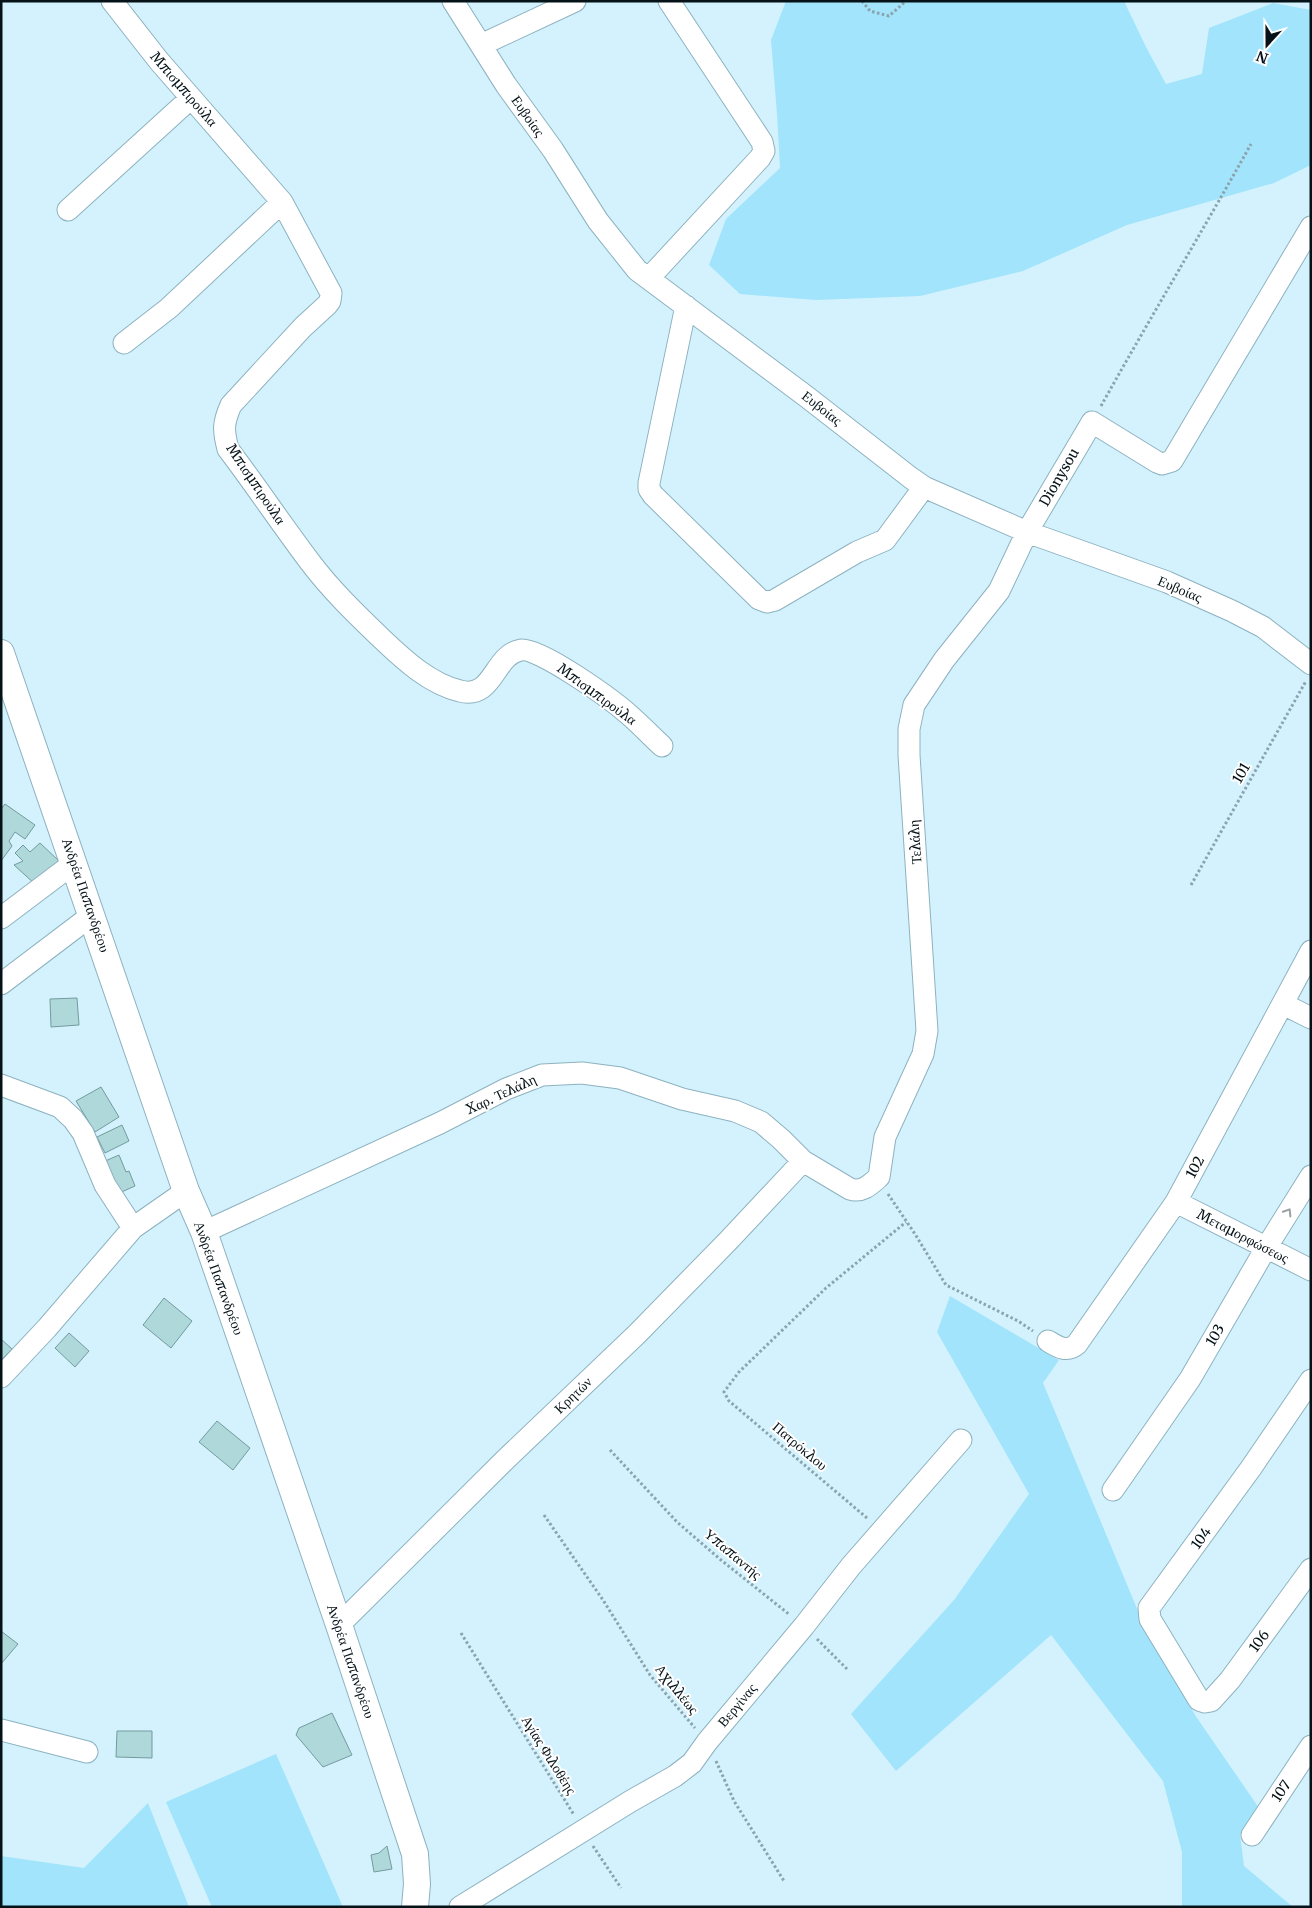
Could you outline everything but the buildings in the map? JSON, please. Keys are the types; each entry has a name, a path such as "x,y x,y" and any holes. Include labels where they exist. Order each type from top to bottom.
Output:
{"main road":[{"name":"Ανδρέα Παπανδρέου","path":"1,653 186,1191 204,1232 339,1625 415,1854 417,1884 415,1907"}],"street":[{"name":"Μπισμπιρούλα","path":"112,1 159,61 282,202 330,289 331,297 327,305 303,327 231,405 224,419 224,432 228,449 311,564 357,616 397,653 442,685 471,693 481,690 502,663 514,652 522,649 538,654 577,677 626,712 662,746"},
{"name":"Ευβοίας","path":"453,1 506,85 553,150 598,221 638,270 808,397 924,487 1027,532 1168,582 1232,611 1263,627 1311,664"},
{"path":"481,46 575,1"},
{"path":"649,278 760,158 764,151 762,142 740,107 669,1"},
{"path":"68,210 191,98"},
{"path":"124,343 170,308 282,202"},
{"path":"1092,422 1157,462 1162,464 1172,461 1311,227"},
{"path":"686,306 649,489 760,599 767,602 775,600 857,552 885,540 924,487"},
{"name":"Dionysou","path":"1027,532 1092,422"},
{"name":"Τελάλη","path":"879,1177 886,1137 923,1054 928,1031 909,755 910,716 914,705 927,684 999,591 1027,532"},
{"path":"1,918 74,863"},
{"path":"1,984 92,915"},
{"name":"102","path":"1048,1341 1064,1349 1077,1344 1176,1202 1311,950"},
{"path":"1283,1004 1311,1018"},
{"name":"Χαρ. Τελάλη","path":"204,1232 440,1123 506,1089 542,1075 582,1073 620,1078 682,1099 735,1111 761,1122 803,1161 854,1191 862,1190 879,1177"},
{"path":"1,1085 60,1107 73,1119 83,1133 105,1185 133,1228"},
{"name":"Κρητών","path":"339,1625 506,1459 637,1334 803,1161"},
{"name":"103","path":"1113,1490 1190,1379 1266,1248 1311,1176"},
{"path":"1,1377 47,1328 133,1228 186,1191"},
{"name":"Μεταμορφώσεως","path":"1176,1202 1311,1270"},
{"name":"104","path":"1199,1700 1150,1619 1149,1608 1251,1468 1311,1380"},
{"name":"Βεργίνας","path":"460,1907 631,1801 675,1776 692,1763 707,1742 804,1626 851,1566 961,1440"},
{"name":"106","path":"1199,1700 1211,1701 1221,1692 1311,1569"},
{"path":"1,1730 87,1752"},
{"name":"107","path":"1252,1835 1311,1746"}],"path":[{"path":"862,1 870,11 889,16 906,1"},
{"path":"1092,422 1139,337 1199,238 1251,144"},
{"name":"101","path":"1191,885 1311,673"},
{"path":"879,1177 889,1197 946,1285 1018,1321 1048,1341"},
{"name":"Πατρόκλου","path":"882,1530 729,1400 724,1392 739,1372 826,1288 906,1222"},
{"name":"Υπαπαντής","path":"610,1450 677,1522 720,1560 804,1626 846,1669"},
{"name":"Αχιλλέως","path":"544,1515 603,1600 650,1675 707,1742 734,1801 784,1882"},
{"name":"Αγίας Φιλοθέης","path":"461,1633 527,1743 621,1888"}],"shaded area":[{"path":"786,1 1124,1 1166,84 1202,74 1209,28 1273,3 1311,10 1311,165 1274,183 1127,225 1023,271 920,296 816,300 740,294 709,265 726,219 780,168 771,40"},
{"path":"950,1296 1059,1360 1043,1383 1138,1611 1195,1715 1259,1808 1240,1835 1244,1866 1293,1907 1182,1907 1182,1852 1163,1781 1051,1635 896,1771 851,1714 954,1600 1029,1494 937,1332"},
{"path":"276,1754 343,1907 212,1907 166,1802"},
{"path":"148,1803 189,1907 1,1907 1,1856 84,1868"}]}
